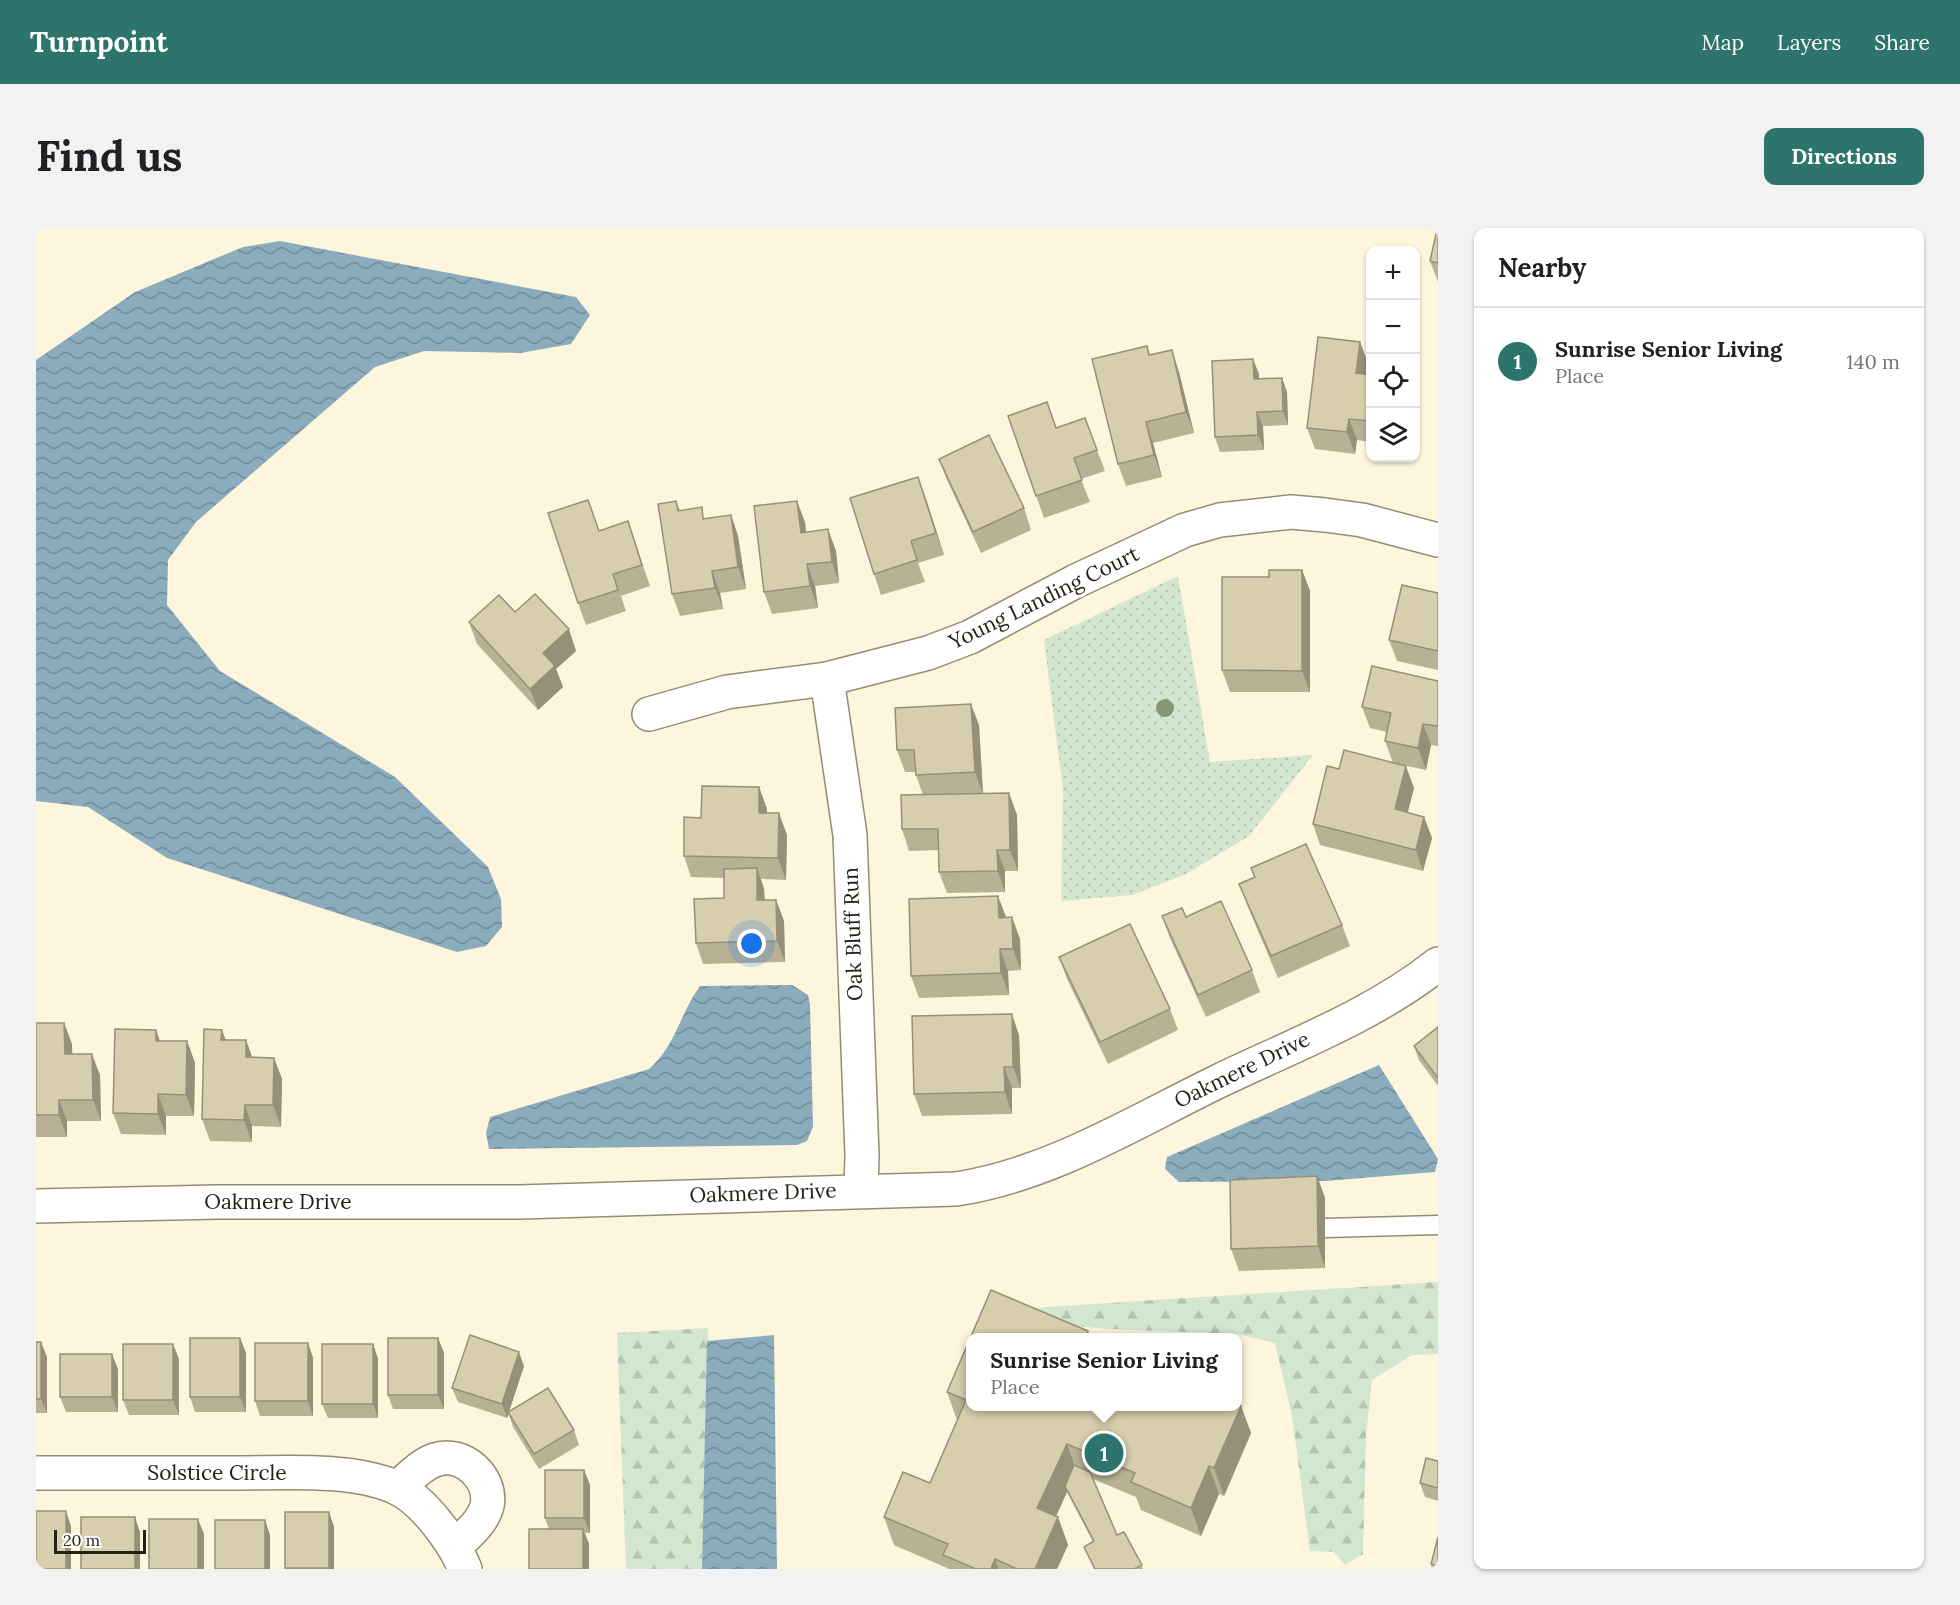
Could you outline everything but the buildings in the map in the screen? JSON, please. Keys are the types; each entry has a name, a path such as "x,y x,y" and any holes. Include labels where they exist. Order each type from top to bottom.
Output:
{"street":[{"name":"Young Landing Court","path":"649,714 727,692 826,679 928,653 970,637 1076,581 1185,530 1220,520 1291,512 1325,515 1362,520 1438,540"},
{"name":"Oak Bluff Run","path":"826,679 847,801 850,835 862,1155 861,1190"},
{"name":"Oakmere Drive","path":"36,1206 217,1202 519,1202 861,1190 956,1189 988,1184 1059,1158 1359,1014 1410,986 1438,964"},
{"name":"Solstice Circle","path":"398,1488 434,1460 451,1457 475,1468 487,1487 487,1504 460,1557"},
{"name":"Solstice Circle","path":"36,1473 279,1473 372,1480 398,1488 428,1513 460,1557"}],"lane":[{"path":"1325,1228 1438,1225"}],"green space":[{"path":"1178,576 1210,762 1313,755 1249,836 1184,875 1132,895 1061,901 1063,790 1044,640"},
{"path":"1438,1282 1438,1354 1412,1355 1372,1380 1366,1435 1363,1554 1345,1565 1334,1552 1310,1551 1292,1416 1275,1343 1242,1335 1242,1333 1106,1329 1001,1318 1000,1310"},
{"path":"708,1328 702,1569 626,1569 617,1333"}],"water":[{"path":"280,241 576,297 590,315 571,344 520,353 424,351 375,367 196,522 168,560 167,605 220,671 395,777 488,867 501,899 502,927 486,946 457,952 167,858 88,807 36,801 36,360 135,292 243,247"},
{"path":"792,985 808,995 810,1004 813,1127 807,1141 797,1145 489,1149 486,1133 490,1117 649,1069 666,1050 700,986"},
{"path":"1379,1065 1438,1159 1435,1172 1325,1181 1179,1182 1165,1169 1167,1157"},
{"path":"774,1335 777,1569 702,1569 707,1341"}],"place":[{"name":"Sunrise Senior Living","path":"1104,1453"}]}
